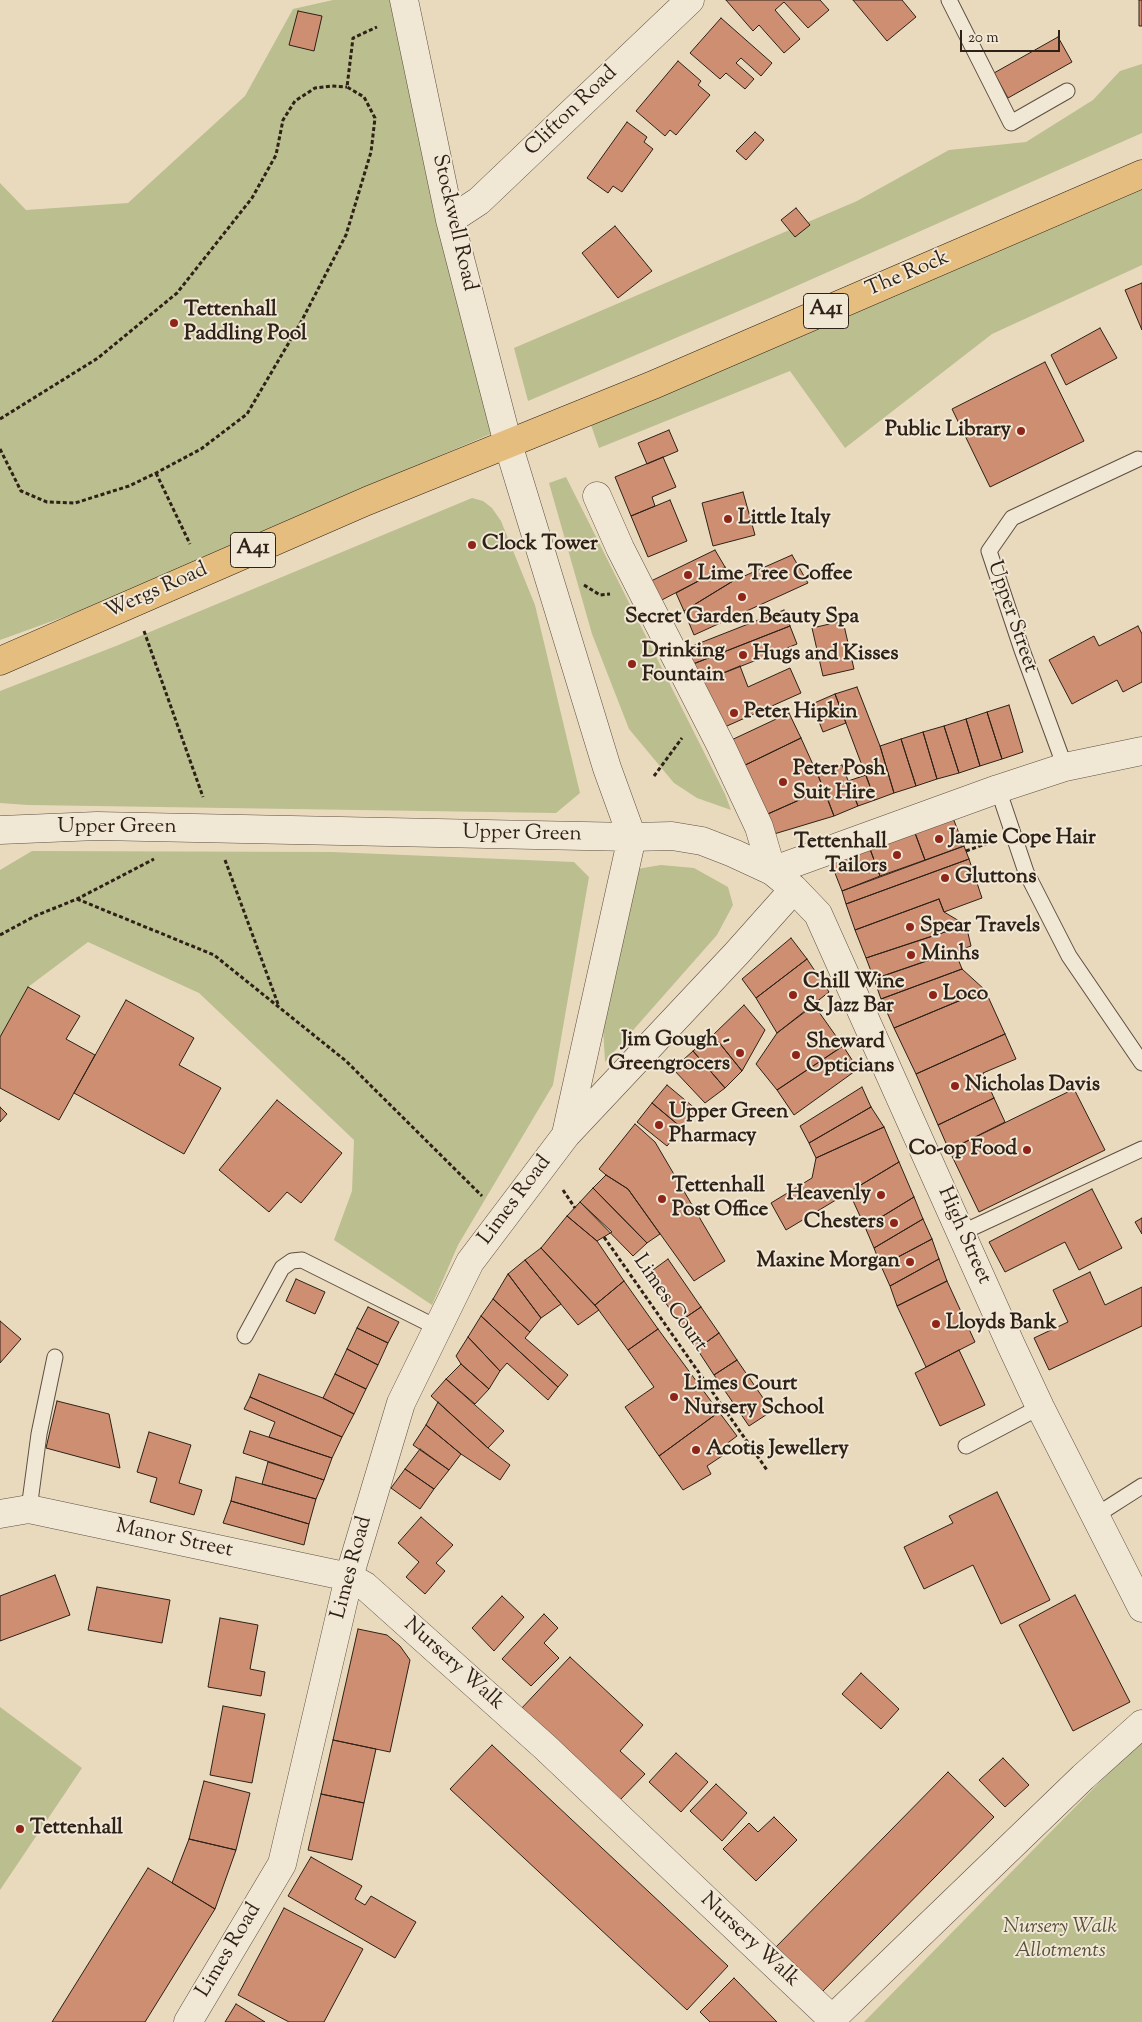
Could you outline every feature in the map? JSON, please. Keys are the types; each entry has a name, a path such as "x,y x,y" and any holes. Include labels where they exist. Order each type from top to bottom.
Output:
{"highway":[{"name":"The Rock","path":"508,444 653,385 1142,174"},
{"name":"Wergs Road","path":"0,661 358,505 508,444"}],"street":[{"name":"Stockwell Road","path":"404,0 450,220 508,444"},
{"name":"Clifton Road","path":"450,220 479,201 690,0"},
{"path":"508,444 604,758 632,837"},
{"path":"597,496 633,574 702,708 759,826 772,871 998,789 1065,767 1142,751"},
{"name":"Upper Green","path":"0,830 97,826 632,837"},
{"name":"High Street","path":"632,837 672,836 702,842 733,853 772,871 794,889 818,914 1038,1403 1142,1608"},
{"name":"Limes Road","path":"566,1135 632,837"},
{"name":"Limes Road","path":"188,2022 282,1864 348,1577 401,1403 470,1262 566,1135 737,953 794,889"},
{"name":"Manor Street","path":"0,1514 29,1509 348,1577"},
{"name":"Nursery Walk","path":"348,1577 365,1586 545,1747 832,2019 1083,1778 1142,1724"}],"lane":[{"path":"949,0 1011,123 1067,91"},
{"name":"Upper Street","path":"1065,767 1022,650 989,551 1012,518 1138,459"},
{"path":"998,789 1026,872 1069,956 1142,1063"},
{"path":"961,1233 1142,1149"},
{"path":"245,1336 282,1268 292,1261 302,1260 438,1328"},
{"path":"29,1509 39,1434 55,1357"},
{"path":"964,1442 1038,1403"},
{"path":"1095,1516 1142,1486"}],"path":[{"path":"346,87 353,38 379,26"},
{"path":"0,419 98,358 177,293 252,198 276,155 283,120 295,101 315,88 331,86 346,87 364,97 375,118 371,152 346,235 301,322 248,414 201,449 129,486 75,503 47,502 21,491 0,449"},
{"path":"156,472 189,540"},
{"path":"144,634 154,657"},
{"path":"654,776 702,708"},
{"path":"0,936 35,916 76,899 163,855"},
{"path":"76,899 214,956 346,1061 504,1218"},
{"name":"Limes Court","path":"604,1237 767,1470"}],"green space":[{"path":"333,0 398,0 493,433 380,481 130,593 0,640 0,183 26,210 128,203 245,96 293,9"},
{"path":"1142,64 1142,133 767,299 528,401 514,348 857,201 949,150 1026,142 1093,100 1120,71"},
{"path":"1142,186 1142,265 992,334 845,448 790,371 599,448 591,425"},
{"path":"566,477 725,794 731,810 697,798 674,783 629,729 592,634 549,483"},
{"path":"472,498 483,501 492,508 501,521 535,605 580,793 556,813 0,803 0,691 116,646"},
{"path":"32,851 332,852 574,862 589,877 553,1085 458,1245 432,1305 334,1240 352,1191 354,1140 199,993 88,942 28,987 0,1037 0,870"},
{"path":"661,865 694,868 728,887 733,905 717,935 605,1062 602,1010 637,869"},
{"name":"Tettenhall","path":"0,1707 82,1768 0,1890"},
{"name":"Nursery Walk Allotments","path":"1142,1739 1142,2022 864,2022"}],"building":[{"path":"726,0 820,0 829,10 808,28 784,2 775,10 800,39 784,53 759,25 753,31"},
{"path":"853,0 902,0 916,17 887,41"},
{"path":"1139,0 1142,0 1142,26 1139,26"},
{"path":"298,11 322,16 314,51 289,45"},
{"path":"721,18 772,63 761,76 741,58 736,63 754,79 745,89 726,73 720,79 690,53"},
{"path":"1058,37 1072,62 1008,98 994,73"},
{"path":"678,61 701,81 698,85 710,95 676,135 670,130 665,136 636,111"},
{"path":"627,122 647,137 644,142 653,149 622,192 613,186 608,193 587,178"},
{"path":"755,132 764,140 746,160 736,151"},
{"path":"796,208 810,225 795,237 781,220"},
{"path":"615,226 652,271 618,298 582,253"},
{"path":"1142,283 1142,330 1125,290"},
{"path":"1100,328 1117,358 1066,385 1051,355"},
{"name":"Public Library","path":"1045,362 1084,441 990,487 952,409"},
{"path":"669,430 678,451 647,464 638,443"},
{"path":"663,457 676,487 652,497 655,506 631,516 615,477"},
{"name":"Little Italy","path":"743,492 755,535 713,546 702,503"},
{"path":"670,500 687,541 648,557 631,516"},
{"name":"Lime Tree Coffee","path":"715,550 725,567 658,602 649,582"},
{"name":"Secret Garden Beauty Spa","path":"792,555 808,583 694,635 684,611 733,581"},
{"path":"725,567 733,581 684,611 676,593"},
{"path":"784,610 790,626 688,666 682,650"},
{"path":"843,621 854,669 823,676 812,628"},
{"name":"Hugs and Kisses","path":"790,626 797,644 696,684 688,666"},
{"path":"1138,626 1142,634 1142,682 1123,692 1117,680 1072,704 1049,660 1094,636 1099,646"},
{"name":"Peter Hipkin","path":"740,666 748,687 790,668 801,693 718,730 696,684"},
{"path":"857,687 880,746 894,793 875,800 835,694"},
{"path":"835,694 846,723 823,732 812,704"},
{"path":"1009,705 1023,752 1002,759 987,712"},
{"path":"987,712 1002,759 980,766 966,719"},
{"path":"789,713 801,738 737,769 725,743"},
{"path":"966,719 980,766 959,773 944,726"},
{"path":"944,726 959,773 937,779 923,732"},
{"path":"923,732 937,779 916,786 901,739"},
{"name":"Peter Posh Suit Hire","path":"801,738 824,789 761,817 737,769"},
{"path":"901,739 916,786 894,793 880,746"},
{"path":"842,765 858,806 834,816 818,775"},
{"path":"866,775 875,800 858,806 848,781"},
{"path":"824,789 834,816 774,834 761,817"},
{"name":"Jamie Cope Hair","path":"953,818 964,846 925,860 915,833"},
{"name":"Tettenhall Tailors","path":"915,833 925,860 880,876 870,849"},
{"path":"964,846 969,859 846,904 842,891"},
{"path":"870,849 880,876 842,891 831,863"},
{"name":"Gluttons","path":"969,859 982,898 944,912 939,899 855,930 846,904"},
{"name":"Spear Travels","path":"939,899 944,912 966,925 866,958 855,930"},
{"name":"Minhs","path":"966,925 971,946 874,979 866,958"},
{"path":"791,938 807,959 756,998 742,979"},
{"path":"955,951 962,969 881,999 874,979"},
{"name":"Chill Wine & Jazz Bar","path":"807,959 829,992 777,1033 756,998"},
{"name":"Loco","path":"962,969 985,990 894,1028 881,999"},
{"path":"28,987 80,1016 66,1039 95,1055 59,1120 0,1088 0,1037"},
{"path":"985,990 1005,1034 916,1074 894,1028"},
{"path":"126,1000 194,1038 179,1065 221,1088 184,1154 74,1093"},
{"name":"Jim Gough - Greengrocers","path":"744,1005 765,1030 742,1071 713,1035"},
{"name":"Sheward Opticians","path":"814,1005 843,1046 777,1090 756,1064 777,1033"},
{"name":"Nicholas Davis","path":"1005,1034 1016,1059 983,1073 994,1098 938,1125 916,1074"},
{"path":"713,1035 742,1071 725,1088 693,1051"},
{"path":"843,1046 858,1069 794,1115 777,1090"},
{"path":"693,1051 725,1088 705,1103 673,1069"},
{"path":"667,1085 697,1110 682,1128 652,1103"},
{"path":"862,1087 871,1107 809,1143 800,1126"},
{"name":"Co-op Food","path":"1074,1089 1105,1150 979,1212 949,1150"},
{"path":"994,1098 1005,1122 949,1150 938,1125"},
{"path":"277,1100 342,1153 301,1203 287,1192 269,1212 219,1170"},
{"name":"Upper Green Pharmacy","path":"652,1103 682,1128 667,1146 637,1122"},
{"path":"0,1107 7,1114 0,1122"},
{"path":"871,1107 884,1127 816,1158 809,1143"},
{"path":"635,1124 655,1142 725,1261 694,1281 628,1189 599,1169"},
{"path":"884,1127 899,1162 786,1230 771,1203 812,1178 816,1158"},
{"name":"Heavenly","path":"899,1162 914,1197 865,1227 849,1192"},
{"path":"606,1175 628,1189 660,1234 647,1243 593,1188"},
{"path":"593,1188 647,1243 633,1256 580,1202"},
{"path":"1092,1189 1122,1248 1079,1270 1065,1242 1005,1272 989,1242"},
{"name":"Chesters","path":"914,1197 923,1219 874,1248 865,1227"},
{"path":"580,1202 612,1232 597,1241 567,1216"},
{"path":"567,1216 597,1241 624,1281 595,1305 541,1248"},
{"path":"1142,1218 1142,1234 1135,1222"},
{"path":"923,1219 932,1239 881,1266 874,1248"},
{"name":"Maxine Morgan","path":"932,1239 939,1259 890,1286 881,1266"},
{"path":"541,1248 599,1310 578,1325 525,1260"},
{"path":"668,1259 701,1307 679,1322 646,1275"},
{"path":"939,1259 947,1281 897,1306 890,1286"},
{"path":"525,1260 561,1304 541,1318 508,1274"},
{"path":"1090,1272 1105,1305 1142,1287 1142,1326 1049,1370 1034,1338 1068,1322 1053,1290"},
{"path":"508,1274 541,1318 530,1332 493,1299"},
{"path":"296,1279 325,1292 315,1314 286,1301"},
{"path":"624,1281 658,1329 628,1350 595,1305"},
{"name":"Lloyds Bank","path":"947,1281 975,1342 926,1367 897,1306"},
{"path":"493,1299 530,1332 525,1338 568,1375 558,1387 481,1316"},
{"path":"368,1307 399,1322 388,1343 357,1328"},
{"path":"701,1307 719,1333 697,1349 679,1322"},
{"path":"481,1316 558,1387 548,1400 507,1363 500,1371 468,1337"},
{"path":"0,1321 21,1339 0,1363"},
{"path":"357,1328 388,1343 378,1365 347,1349"},
{"name":"Limes Court Nursery School","path":"658,1329 719,1412 659,1456 625,1407 654,1387 628,1350"},
{"path":"719,1333 737,1360 714,1375 697,1349"},
{"path":"468,1337 500,1371 489,1389 461,1364 456,1356"},
{"path":"347,1349 378,1365 366,1389 335,1374"},
{"path":"959,1350 985,1405 940,1426 915,1373"},
{"path":"737,1360 772,1411 749,1426 714,1375"},
{"path":"461,1364 489,1389 475,1404 446,1379"},
{"path":"259,1374 323,1398 354,1414 342,1437 250,1397"},
{"path":"335,1374 366,1389 354,1414 323,1398"},
{"path":"446,1379 504,1431 488,1448 431,1396"},
{"path":"250,1397 342,1437 332,1458 269,1437 275,1422 244,1409"},
{"path":"57,1401 109,1414 120,1468 46,1448"},
{"path":"438,1402 488,1448 510,1465 500,1480 461,1454 426,1425"},
{"name":"Acotis Jewellery","path":"719,1412 737,1436 721,1448 728,1452 707,1466 711,1474 683,1490 659,1456"},
{"path":"426,1425 461,1454 449,1470 413,1445"},
{"path":"250,1431 332,1458 324,1480 243,1453"},
{"path":"149,1432 191,1445 179,1483 202,1490 194,1515 150,1502 157,1478 137,1472"},
{"path":"420,1449 449,1470 434,1489 405,1469"},
{"path":"268,1462 324,1480 316,1499 262,1484"},
{"path":"405,1469 434,1489 420,1509 391,1488"},
{"path":"236,1477 316,1499 309,1524 231,1501"},
{"path":"997,1492 1050,1600 1001,1624 973,1565 924,1589 904,1547 953,1523 949,1516"},
{"path":"231,1501 309,1524 304,1545 223,1523"},
{"path":"421,1517 453,1545 436,1563 445,1571 425,1594 406,1577 419,1562 398,1543"},
{"path":"55,1575 70,1615 0,1641 0,1596"},
{"path":"97,1587 170,1600 162,1643 88,1630"},
{"path":"1075,1595 1130,1702 1073,1731 1019,1625"},
{"path":"502,1596 524,1617 494,1651 472,1628"},
{"path":"544,1614 558,1628 544,1643 559,1658 531,1686 502,1659"},
{"path":"220,1618 258,1625 250,1669 265,1672 261,1696 208,1687"},
{"path":"358,1629 387,1635 400,1646 410,1660 390,1752 333,1740"},
{"path":"570,1657 643,1725 620,1751 645,1774 618,1802 519,1711"},
{"path":"861,1673 899,1709 881,1729 842,1694"},
{"path":"223,1706 265,1714 252,1783 210,1775"},
{"path":"333,1740 376,1749 364,1803 321,1794"},
{"path":"492,1745 728,1966 687,2010 450,1789"},
{"path":"676,1753 708,1782 681,1812 649,1782"},
{"path":"1003,1758 1029,1785 1005,1807 979,1780"},
{"path":"948,1772 994,1817 820,1994 774,1949"},
{"path":"204,1781 250,1793 236,1850 189,1839"},
{"path":"716,1784 747,1813 722,1841 690,1811"},
{"path":"321,1794 364,1803 352,1860 308,1850"},
{"path":"774,1817 797,1840 756,1881 723,1849 749,1823 758,1832"},
{"path":"189,1839 236,1850 215,1909 172,1883"},
{"path":"311,1857 362,1886 355,1899 365,1905 371,1896 416,1922 395,1958 288,1896"},
{"path":"148,1868 215,1909 145,2022 52,2022"},
{"path":"284,1908 363,1949 324,2022 289,2022 238,1995"},
{"path":"734,1978 777,2022 710,2022 700,2012"},
{"path":"236,2004 265,2022 225,2022"}],"place":[{"name":"Tettenhall Paddling Pool","path":"174,323"},
{"name":"Public Library","path":"1021,431"},
{"name":"Little Italy","path":"728,519"},
{"name":"Clock Tower","path":"472,545"},
{"name":"Lime Tree Coffee","path":"688,575"},
{"name":"Secret Garden Beauty Spa","path":"742,597"},
{"name":"Hugs and Kisses","path":"743,655"},
{"name":"Drinking Fountain","path":"632,664"},
{"name":"Peter Hipkin","path":"734,713"},
{"name":"Peter Posh Suit Hire","path":"783,782"},
{"name":"Jamie Cope Hair","path":"939,839"},
{"name":"Tettenhall Tailors","path":"897,855"},
{"name":"Gluttons","path":"945,878"},
{"name":"Spear Travels","path":"910,927"},
{"name":"Minhs","path":"911,955"},
{"name":"Chill Wine & Jazz Bar","path":"793,995"},
{"name":"Loco","path":"933,995"},
{"name":"Jim Gough - Greengrocers","path":"740,1053"},
{"name":"Sheward Opticians","path":"796,1055"},
{"name":"Nicholas Davis","path":"955,1086"},
{"name":"Upper Green Pharmacy","path":"659,1125"},
{"name":"Co-op Food","path":"1027,1150"},
{"name":"Heavenly","path":"881,1195"},
{"name":"Tettenhall Post Office","path":"662,1199"},
{"name":"Chesters","path":"894,1223"},
{"name":"Maxine Morgan","path":"910,1262"},
{"name":"Lloyds Bank","path":"936,1324"},
{"name":"Limes Court Nursery School","path":"674,1397"},
{"name":"Acotis Jewellery","path":"696,1450"},
{"name":"Tettenhall","path":"20,1829"}]}
